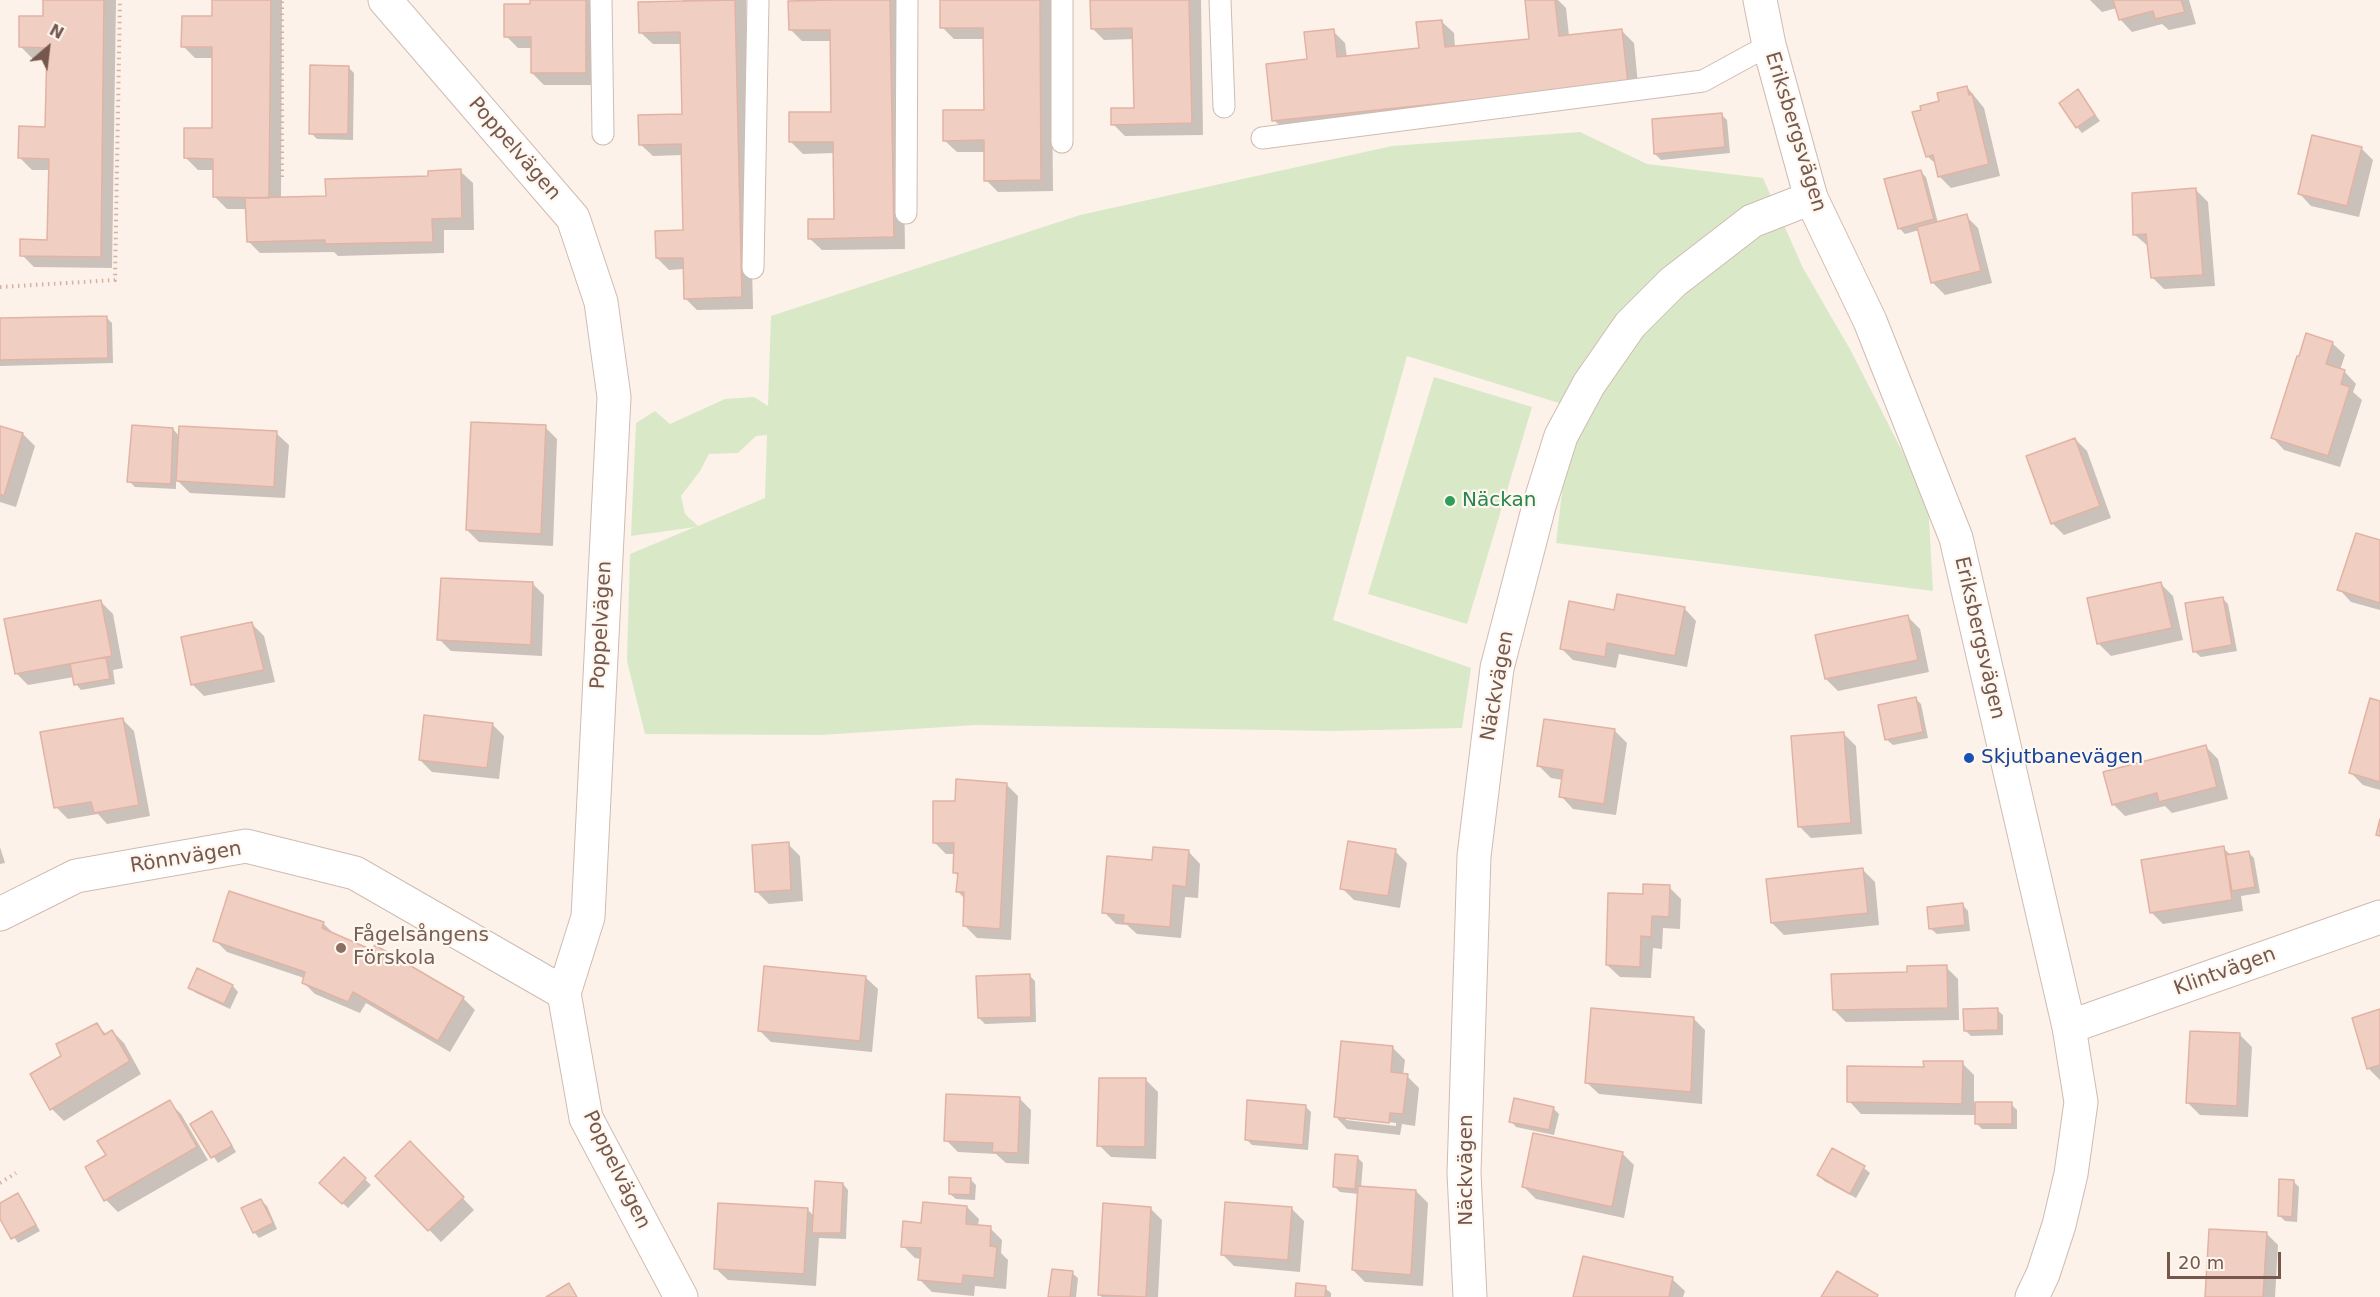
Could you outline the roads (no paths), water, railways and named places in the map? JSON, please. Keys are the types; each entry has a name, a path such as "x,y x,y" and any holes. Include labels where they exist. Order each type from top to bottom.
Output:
{"street":[{"name":"Poppelvägen","path":"385,0 573,218 601,302 614,397 588,917 564,993 586,1118 681,1297"},
{"name":"Eriksbergsvägen","path":"1760,0 1769,45 1811,198 1870,321 1956,538 2069,1028 2081,1102 2080,1112 2071,1174 2059,1225 2043,1274 2032,1297"},
{"name":"Näckvägen","path":"1470,1297 1464,1173 1474,856 1497,668 1539,506 1562,436 1589,384 1630,325 1673,282 1752,221 1811,198"},
{"name":"Rönnvägen","path":"0,914 76,876 246,846 355,873 564,993"},
{"name":"Klintvägen","path":"2069,1028 2380,917"}],"lane":[{"path":"601,0 603,134"},
{"path":"753,268 758,0"},
{"path":"906,213 907,0"},
{"path":"1062,0 1062,142"},
{"path":"1220,0 1224,107"},
{"path":"1262,138 1703,81 1769,45"}],"place":[{"name":"Näckan","path":"1450,501"},
{"name":"Skjutbanevägen","path":"1969,758"},
{"name":"Fågelsångens Förskola","path":"341,948"}]}
